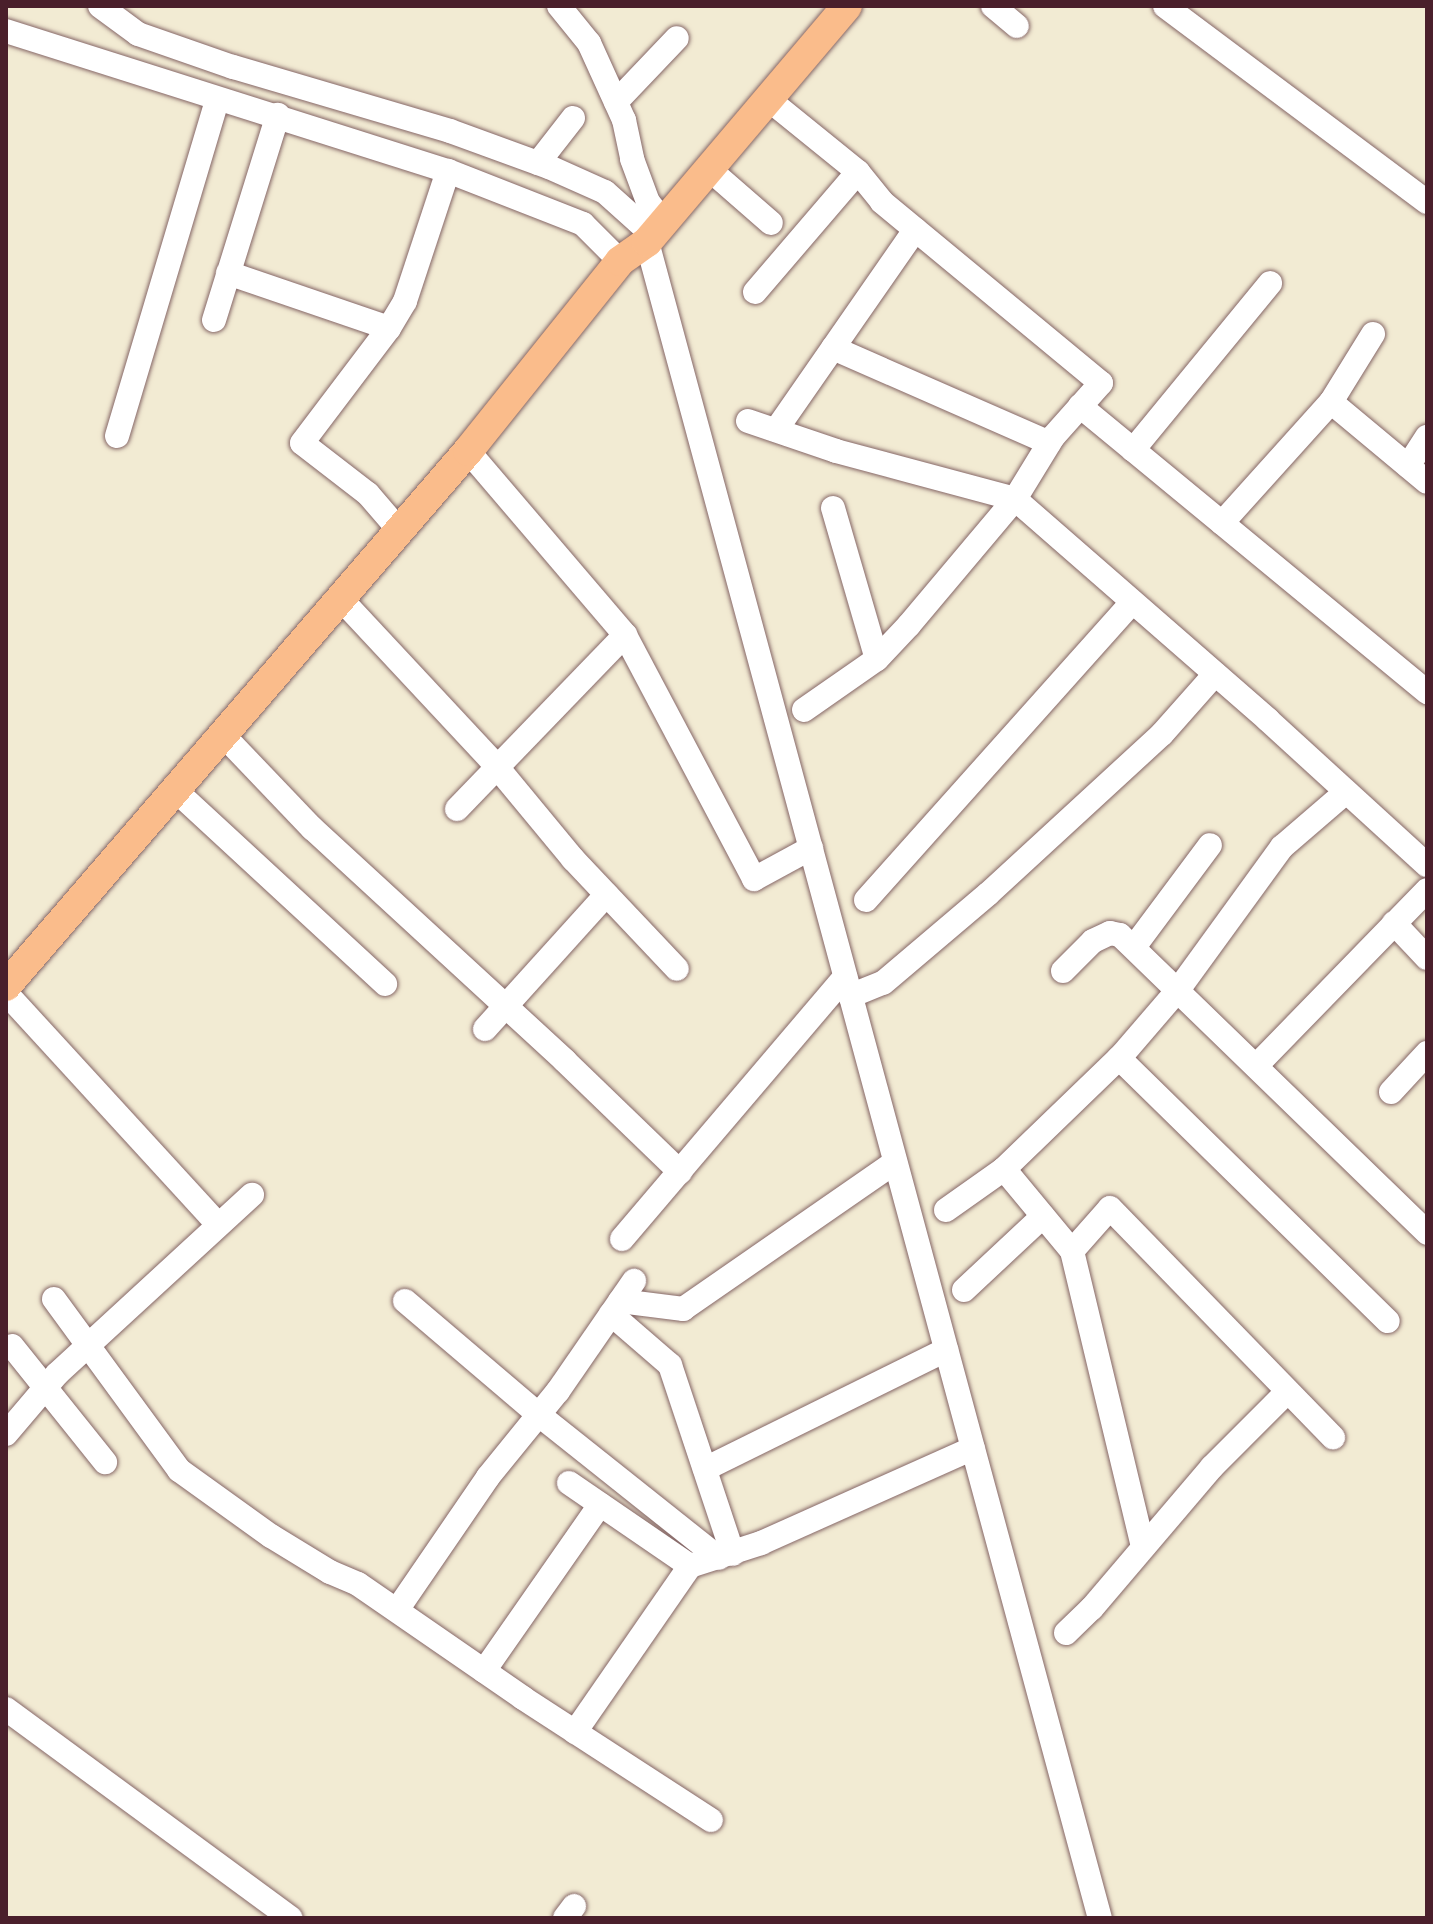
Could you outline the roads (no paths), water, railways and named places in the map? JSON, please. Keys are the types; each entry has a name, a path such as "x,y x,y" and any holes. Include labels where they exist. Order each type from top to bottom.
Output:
{"main road":[{"path":"6,986 468,451 620,261 655,233 847,6"}],"street":[{"path":"100,6 138,34 233,67 450,131 538,163 605,192 655,233"},
{"path":"559,6 589,43 616,102 648,202 811,848 1100,1918"},
{"path":"993,6 1017,26"},
{"path":"1165,6 1427,202"},
{"path":"6,31 448,171 583,224 620,261"},
{"path":"616,102 677,38"},
{"path":"768,99 858,172 882,202 1101,383 1049,443 1015,499 877,659 804,710"},
{"path":"117,436 217,100"},
{"path":"214,320 278,115"},
{"path":"538,163 573,118"},
{"path":"709,169 771,223"},
{"path":"399,530 368,494 302,443 389,328 405,301 448,171"},
{"path":"755,292 858,172"},
{"path":"776,430 915,230"},
{"path":"228,273 389,328"},
{"path":"1133,450 1270,283"},
{"path":"1222,523 1331,402 1373,334"},
{"path":"833,348 1049,443"},
{"path":"1331,402 1427,482"},
{"path":"1080,406 1427,692"},
{"path":"748,421 836,451 1015,499 1427,865"},
{"path":"1408,466 1427,437"},
{"path":"468,451 625,635 754,879 811,848"},
{"path":"833,508 877,659"},
{"path":"340,598 497,767 606,895 677,969"},
{"path":"866,900 1132,603"},
{"path":"457,809 625,635"},
{"path":"622,1239 848,986 883,983 988,894 1162,734 1215,674"},
{"path":"223,735 312,828 680,1172"},
{"path":"175,790 385,984"},
{"path":"946,1210 1004,1169 1119,1058 1178,990 1282,847 1346,792"},
{"path":"1134,947 1210,845"},
{"path":"1256,1066 1427,890"},
{"path":"485,1029 606,895"},
{"path":"1394,923 1427,958"},
{"path":"1063,971 1093,941 1110,933 1120,935 1425,1227"},
{"path":"6,993 218,1224"},
{"path":"1391,1092 1427,1053"},
{"path":"1119,1058 1388,1321"},
{"path":"622,1299 683,1309 895,1162"},
{"path":"1004,1169 1072,1251 1143,1547"},
{"path":"6,1434 88,1346 252,1195"},
{"path":"1072,1251 1110,1208 1333,1437"},
{"path":"964,1290 1043,1216"},
{"path":"54,1299 179,1470 271,1536 330,1572 358,1584 575,1732 711,1820"},
{"path":"397,1610 488,1477 622,1299"},
{"path":"622,1299 670,1365 705,1469 726,1556"},
{"path":"405,1301 538,1414 726,1556"},
{"path":"12,1346 105,1462"},
{"path":"705,1469 946,1350"},
{"path":"1066,1633 1092,1608 1212,1467 1287,1392"},
{"path":"575,1732 690,1566 726,1556 973,1448"},
{"path":"569,1483 690,1566"},
{"path":"484,1671 600,1505"},
{"path":"6,1709 290,1918"}]}
